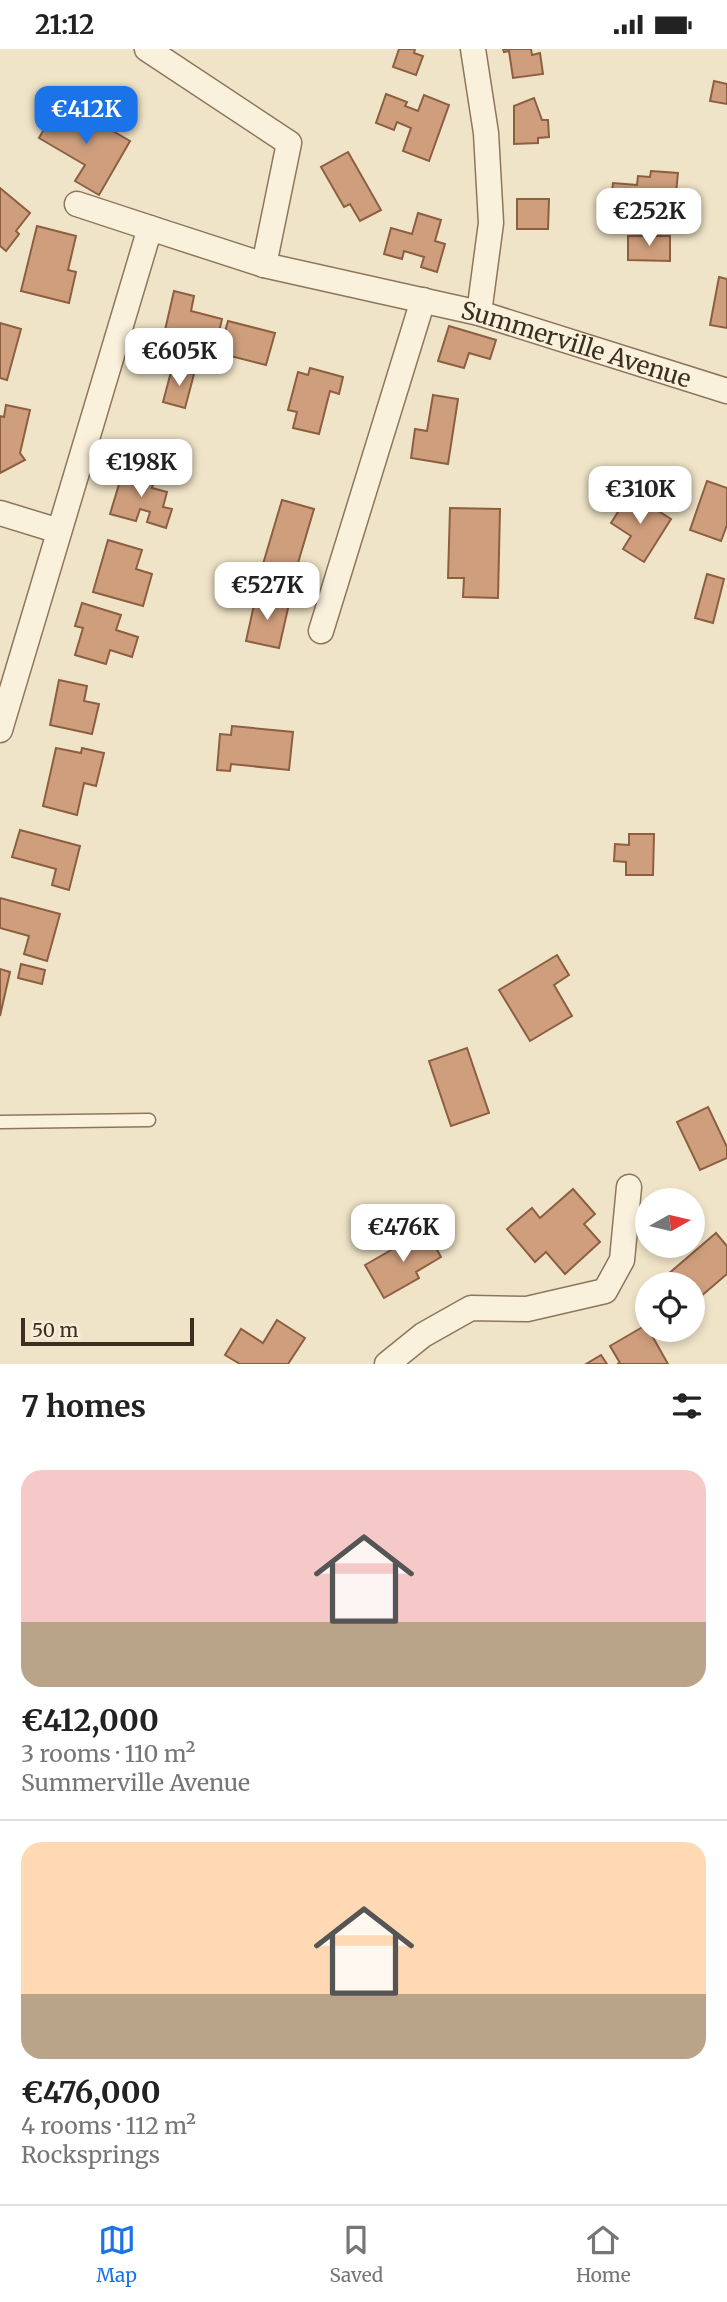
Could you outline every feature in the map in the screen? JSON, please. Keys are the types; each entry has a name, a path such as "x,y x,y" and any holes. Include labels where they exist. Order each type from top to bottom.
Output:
{"street":[{"path":"147,49 171,56 289,143 264,265"},
{"path":"473,49 486,133 491,223 479,313"},
{"name":"Summerville Avenue","path":"77,204 264,265 479,313 727,391"},
{"path":"0,730 150,228"},
{"path":"321,631 423,300"},
{"path":"0,513 59,531"},
{"path":"387,1364 423,1335 471,1308 527,1310 605,1291 622,1261 629,1187"}],"lane":[{"path":"0,1122 149,1120"}],"building":[{"path":"399,49 415,49 414,53 423,56 416,75 393,67"},
{"path":"503,49 531,49 532,55 540,53 543,74 513,78 509,51 504,52"},
{"path":"714,81 727,84 727,104 710,101"},
{"path":"386,94 407,102 405,106 418,111 424,95 449,105 429,161 403,151 411,128 397,122 394,130 376,123"},
{"path":"534,98 542,120 548,120 549,137 538,138 538,143 514,144 514,106"},
{"path":"58,105 73,114 75,109 130,141 99,195 75,181 85,165 39,138"},
{"path":"348,152 381,210 360,221 350,204 344,207 321,167"},
{"path":"651,171 678,173 674,212 628,210 627,222 609,220 613,183 637,185 638,176 650,177"},
{"path":"0,188 30,213 16,231 19,234 6,251 0,246"},
{"path":"517,199 549,199 548,229 517,229"},
{"path":"418,213 441,220 435,241 445,244 437,272 421,267 424,257 404,251 402,259 384,254 391,228 412,234"},
{"path":"37,226 76,236 68,270 76,272 69,303 21,291"},
{"path":"628,236 670,236 670,261 628,260"},
{"path":"719,277 727,279 727,328 710,325"},
{"path":"174,291 194,296 191,311 222,319 212,362 194,358 199,338 165,330"},
{"path":"228,321 275,333 266,365 219,353"},
{"path":"0,323 21,329 7,380 0,378"},
{"path":"449,326 496,340 490,359 469,353 464,368 438,361"},
{"path":"172,368 194,374 185,408 163,402"},
{"path":"310,368 343,377 339,394 330,391 319,434 293,428 297,412 288,410 298,372 308,375"},
{"path":"433,395 458,399 448,464 411,458 415,429 427,431"},
{"path":"6,405 30,410 20,453 25,460 0,473 0,416 4,417"},
{"path":"136,467 157,473 152,488 167,492 163,507 172,509 166,528 147,522 150,512 140,509 136,521 110,514 120,481 131,484"},
{"path":"707,481 727,488 727,525 721,541 690,530"},
{"path":"630,493 671,519 644,562 623,549 631,536 611,523"},
{"path":"282,500 314,509 295,573 263,564"},
{"path":"450,508 500,509 498,598 463,597 464,578 448,578"},
{"path":"108,540 142,550 136,569 152,574 143,606 93,592"},
{"path":"707,574 724,579 713,623 695,618"},
{"path":"256,596 289,604 279,648 246,641"},
{"path":"82,603 121,615 116,630 138,637 132,657 110,650 106,664 75,655 83,628 75,626"},
{"path":"59,680 87,686 84,701 99,704 92,734 50,725"},
{"path":"232,726 293,732 289,770 231,764 230,771 217,770 220,734 231,735"},
{"path":"56,748 81,753 82,748 104,753 96,786 84,783 77,815 43,806"},
{"path":"20,830 80,846 69,890 52,885 56,869 12,857"},
{"path":"629,834 654,834 653,875 626,875 626,862 614,861 615,844 629,845"},
{"path":"0,898 60,914 47,961 24,954 29,936 0,928"},
{"path":"557,955 569,975 554,985 572,1016 530,1041 499,990"},
{"path":"21,964 45,970 42,984 18,978"},
{"path":"0,969 10,972 0,1016"},
{"path":"467,1048 489,1113 451,1126 429,1061"},
{"path":"708,1107 727,1147 727,1158 700,1170 677,1122"},
{"path":"573,1189 595,1214 584,1224 600,1242 565,1274 546,1252 535,1262 507,1229 532,1208 540,1218"},
{"path":"426,1230 441,1257 416,1272 419,1278 384,1298 365,1265"},
{"path":"716,1233 727,1246 727,1274 705,1293 705,1272 670,1272 687,1258 705,1258 705,1242"},
{"path":"277,1320 305,1338 288,1364 240,1364 225,1355 241,1329 263,1343"},
{"path":"635,1331 635,1342 656,1342 668,1364 617,1364 620,1363 610,1346"},
{"path":"601,1355 607,1364 586,1364"}]}
